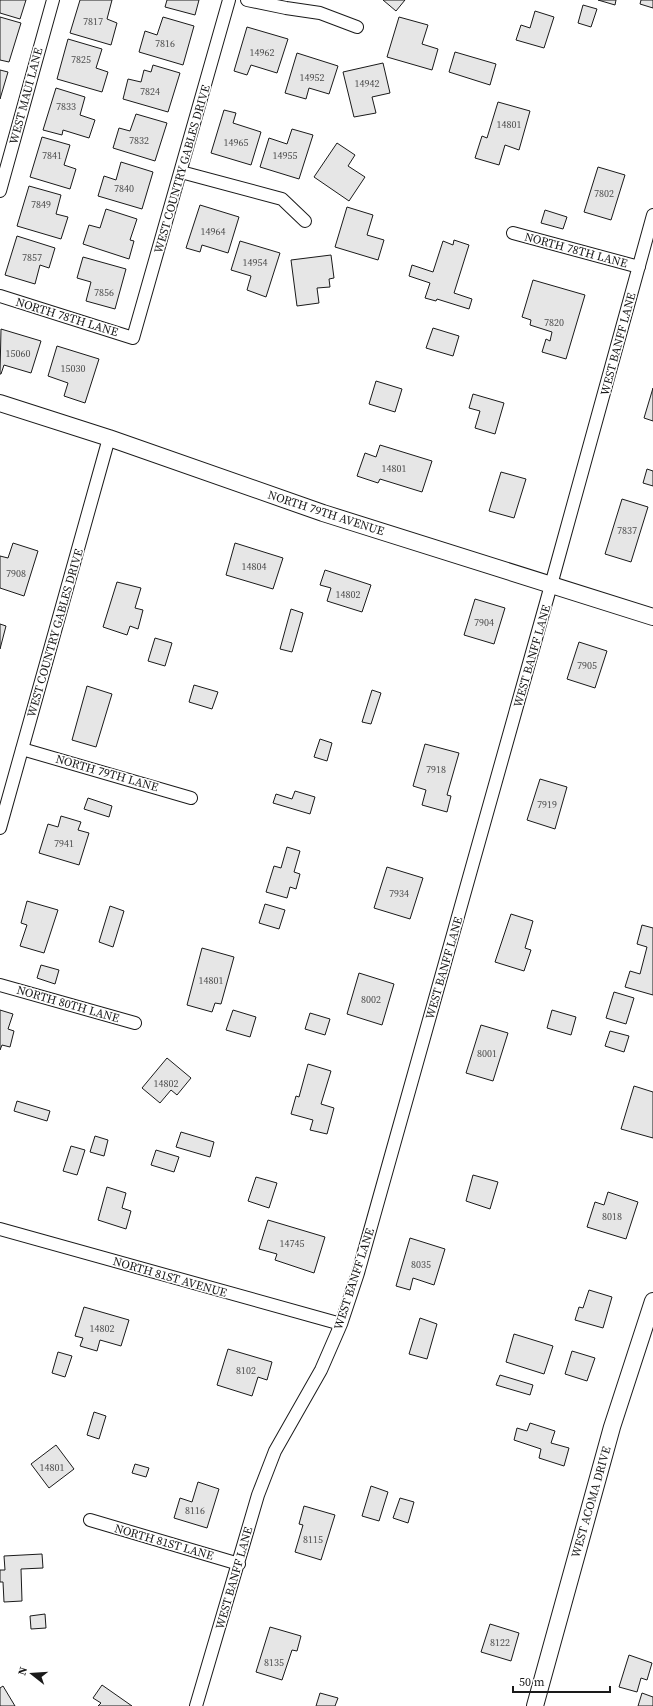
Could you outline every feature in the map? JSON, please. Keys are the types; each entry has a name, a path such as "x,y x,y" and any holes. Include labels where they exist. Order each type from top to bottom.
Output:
{"street":[{"name":"WEST MAUI LANE","path":"0,191 53,0"},
{"name":"WEST COUNTRY GABLES DRIVE","path":"134,338 229,0"},
{"path":"247,0 320,13 357,27"},
{"path":"181,172 282,199 305,221"},
{"name":"WEST BANFF LANE","path":"196,1706 239,1564 258,1495 275,1451 321,1370 341,1324 358,1273 653,215"},
{"name":"NORTH 78TH LANE","path":"513,233 639,267"},
{"name":"NORTH 78TH LANE","path":"0,296 134,338"},
{"name":"NORTH 79TH AVENUE","path":"0,403 109,438 324,513 653,617"},
{"name":"WEST COUNTRY GABLES DRIVE","path":"0,828 109,438"},
{"name":"NORTH 79TH LANE","path":"22,749 191,798"},
{"name":"NORTH 80TH LANE","path":"0,985 136,1023"},
{"name":"NORTH 81ST AVENUE","path":"0,1229 341,1324"},
{"name":"WEST ACOMA DRIVE","path":"535,1706 610,1435 653,1300"},
{"name":"NORTH 81ST LANE","path":"90,1520 239,1564"}],"building":[{"path":"0,0 26,0 20,19 0,13"},
{"path":"80,0 112,0 107,19 117,23 111,45 70,33"},
{"path":"167,0 199,0 195,15 165,7"},
{"path":"383,0 405,0 396,11"},
{"path":"598,0 616,0 615,5"},
{"path":"641,0 653,0 653,8 640,4"},
{"path":"583,5 597,9 591,27 578,23"},
{"path":"535,11 554,17 544,48 516,40 521,25 530,28"},
{"path":"0,17 21,23 9,62 0,60"},
{"path":"163,17 194,26 183,65 139,52 145,31 157,35"},
{"path":"399,17 428,25 422,44 438,49 432,70 387,57"},
{"path":"247,27 288,39 277,73 251,65 247,75 234,71"},
{"path":"68,39 102,49 96,68 108,72 102,92 57,79"},
{"path":"455,52 496,64 490,85 449,72"},
{"path":"297,53 338,66 329,94 309,88 306,99 285,93"},
{"path":"383,63 390,93 372,97 376,113 354,117 343,72"},
{"path":"153,65 180,73 168,112 123,99 128,79 141,82 144,70 151,72"},
{"path":"0,70 8,72 0,99"},
{"path":"56,88 85,97 80,115 95,120 89,138 63,130 62,135 43,130"},
{"path":"498,102 530,111 519,150 505,145 499,165 475,158 482,136 487,138"},
{"path":"224,110 236,113 233,123 261,132 251,165 211,153"},
{"path":"136,114 167,123 155,161 113,148 119,128 130,131"},
{"path":"292,129 313,135 299,179 260,167 269,138 287,144"},
{"path":"42,137 70,145 64,165 76,169 70,189 30,177"},
{"path":"337,143 355,155 348,166 365,177 349,201 314,177"},
{"path":"121,162 153,172 142,209 98,196 104,176 116,180"},
{"path":"598,167 625,175 611,220 584,212"},
{"path":"29,186 61,195 56,214 68,217 61,239 17,226"},
{"path":"200,205 239,217 228,253 202,245 200,252 186,248"},
{"path":"347,207 373,215 367,235 384,240 378,260 335,247"},
{"path":"106,209 137,219 130,240 134,241 129,259 83,244 89,225 100,228"},
{"path":"545,210 567,217 563,229 541,223"},
{"path":"17,236 55,248 49,268 40,265 35,284 5,275"},
{"path":"454,240 469,245 454,293 472,299 469,309 437,299 436,301 425,298 430,283 409,276 412,265 433,272 443,241 453,245"},
{"path":"240,241 280,253 266,297 247,290 251,276 231,270"},
{"path":"331,255 334,278 329,279 330,287 317,288 319,303 297,306 291,260"},
{"path":"83,257 126,269 115,309 86,301 91,282 77,278"},
{"path":"533,280 585,295 566,359 542,352 546,339 550,341 552,332 530,325 531,320 522,317"},
{"path":"433,328 459,336 453,356 426,348"},
{"path":"1,329 41,341 31,373 4,365 0,374"},
{"path":"57,346 99,359 85,403 64,396 68,383 48,376"},
{"path":"376,381 402,389 395,412 369,404"},
{"path":"653,388 653,421 644,418"},
{"path":"473,394 504,403 495,434 475,428 480,411 469,408"},
{"path":"380,445 432,461 422,492 380,479 378,483 357,476 365,453 376,457"},
{"path":"647,469 653,471 653,486 643,483"},
{"path":"501,472 526,479 514,518 489,511"},
{"path":"622,499 648,507 631,562 605,554"},
{"path":"13,543 38,551 24,596 0,588 0,556 8,558"},
{"path":"235,543 283,558 273,589 226,575"},
{"path":"325,570 371,585 362,612 327,601 331,588 320,585"},
{"path":"117,582 141,588 135,608 143,610 138,629 130,626 127,635 103,627"},
{"path":"475,599 505,608 494,644 464,635"},
{"path":"291,609 303,613 292,652 280,649"},
{"path":"0,624 6,626 0,649"},
{"path":"155,638 172,643 165,666 148,661"},
{"path":"579,642 607,651 595,688 567,679"},
{"path":"194,685 218,692 212,709 189,702"},
{"path":"87,686 112,694 96,747 72,740"},
{"path":"372,690 381,693 371,724 362,722"},
{"path":"320,739 332,743 327,761 314,757"},
{"path":"425,744 459,753 447,795 451,796 447,812 422,805 426,790 413,786"},
{"path":"540,779 567,787 555,829 527,820"},
{"path":"295,791 315,797 310,814 273,803 276,794 292,799"},
{"path":"88,798 112,806 109,817 84,809"},
{"path":"61,816 81,822 78,830 89,833 79,865 39,853 48,824 58,827"},
{"path":"287,847 300,851 294,872 300,874 296,889 290,887 287,898 266,892 274,866 281,868"},
{"path":"387,867 423,878 410,919 374,908"},
{"path":"27,901 58,910 44,953 20,946 27,925 21,923"},
{"path":"265,904 285,910 279,929 259,923"},
{"path":"110,906 124,911 113,947 99,942"},
{"path":"511,914 533,921 525,948 531,950 524,971 495,962"},
{"path":"642,925 653,928 653,995 625,987 630,971 640,974 647,947 637,944"},
{"path":"202,948 234,957 221,1004 215,1003 212,1012 187,1005"},
{"path":"41,965 59,970 55,984 37,978"},
{"path":"359,973 394,984 382,1025 347,1014"},
{"path":"614,992 634,998 626,1024 606,1018"},
{"path":"0,1010 13,1014 8,1029 14,1031 10,1047 2,1045 0,1050"},
{"path":"233,1010 256,1017 250,1037 226,1030"},
{"path":"552,1010 576,1017 571,1035 547,1028"},
{"path":"310,1013 330,1019 325,1035 305,1029"},
{"path":"481,1025 508,1033 493,1081 466,1073"},
{"path":"610,1031 629,1036 624,1052 605,1046"},
{"path":"167,1058 191,1078 177,1095 171,1090 160,1103 142,1088"},
{"path":"308,1064 331,1071 321,1104 334,1108 327,1134 310,1130 313,1120 291,1114 296,1096 299,1097"},
{"path":"634,1086 653,1092 653,1138 621,1129"},
{"path":"17,1101 50,1111 47,1121 14,1111"},
{"path":"181,1132 214,1142 210,1157 176,1147"},
{"path":"95,1136 108,1140 104,1156 90,1152"},
{"path":"71,1146 85,1150 77,1175 63,1171"},
{"path":"156,1150 179,1157 174,1172 151,1165"},
{"path":"473,1175 498,1182 490,1209 466,1201"},
{"path":"256,1177 277,1183 269,1208 248,1201"},
{"path":"107,1187 126,1193 122,1208 131,1211 126,1229 98,1220"},
{"path":"608,1192 638,1202 626,1239 587,1227 595,1202 604,1205"},
{"path":"268,1220 325,1237 314,1273 275,1260 277,1254 259,1249"},
{"path":"410,1238 445,1249 434,1285 413,1278 410,1290 396,1286"},
{"path":"589,1290 612,1297 603,1328 575,1320 579,1307 583,1308"},
{"path":"84,1307 129,1320 121,1346 100,1340 97,1351 80,1346 83,1338 75,1336"},
{"path":"420,1318 437,1324 427,1359 409,1354"},
{"path":"514,1334 553,1346 544,1374 506,1362"},
{"path":"228,1349 272,1362 267,1380 258,1377 252,1396 217,1385"},
{"path":"572,1351 595,1358 587,1381 565,1374"},
{"path":"58,1352 72,1356 65,1377 52,1373"},
{"path":"500,1375 533,1385 530,1395 496,1385"},
{"path":"94,1412 106,1416 99,1439 87,1435"},
{"path":"530,1423 555,1431 551,1443 569,1448 564,1466 539,1458 541,1449 514,1440 517,1428 527,1431"},
{"path":"56,1445 74,1469 49,1488 31,1464"},
{"path":"135,1464 149,1468 146,1477 132,1473"},
{"path":"198,1482 219,1489 207,1528 174,1518 180,1498 192,1502"},
{"path":"371,1486 388,1492 379,1521 362,1516"},
{"path":"400,1498 414,1502 408,1523 393,1518"},
{"path":"304,1506 335,1515 321,1560 295,1552 303,1525 299,1524"},
{"path":"42,1554 43,1568 21,1569 22,1601 4,1602 3,1582 0,1582 0,1570 5,1570 4,1556"},
{"path":"45,1614 46,1628 31,1629 30,1616"},
{"path":"490,1624 519,1633 511,1661 481,1652"},
{"path":"270,1627 301,1636 297,1651 292,1650 282,1680 256,1672"},
{"path":"629,1655 652,1663 647,1680 641,1678 637,1692 619,1687"},
{"path":"102,1685 132,1706 98,1706 101,1703 93,1698"},
{"path":"3,1686 15,1706 0,1706 0,1688"},
{"path":"320,1693 338,1698 335,1706 316,1706"},
{"path":"642,1693 653,1697 653,1706 638,1706"}]}
